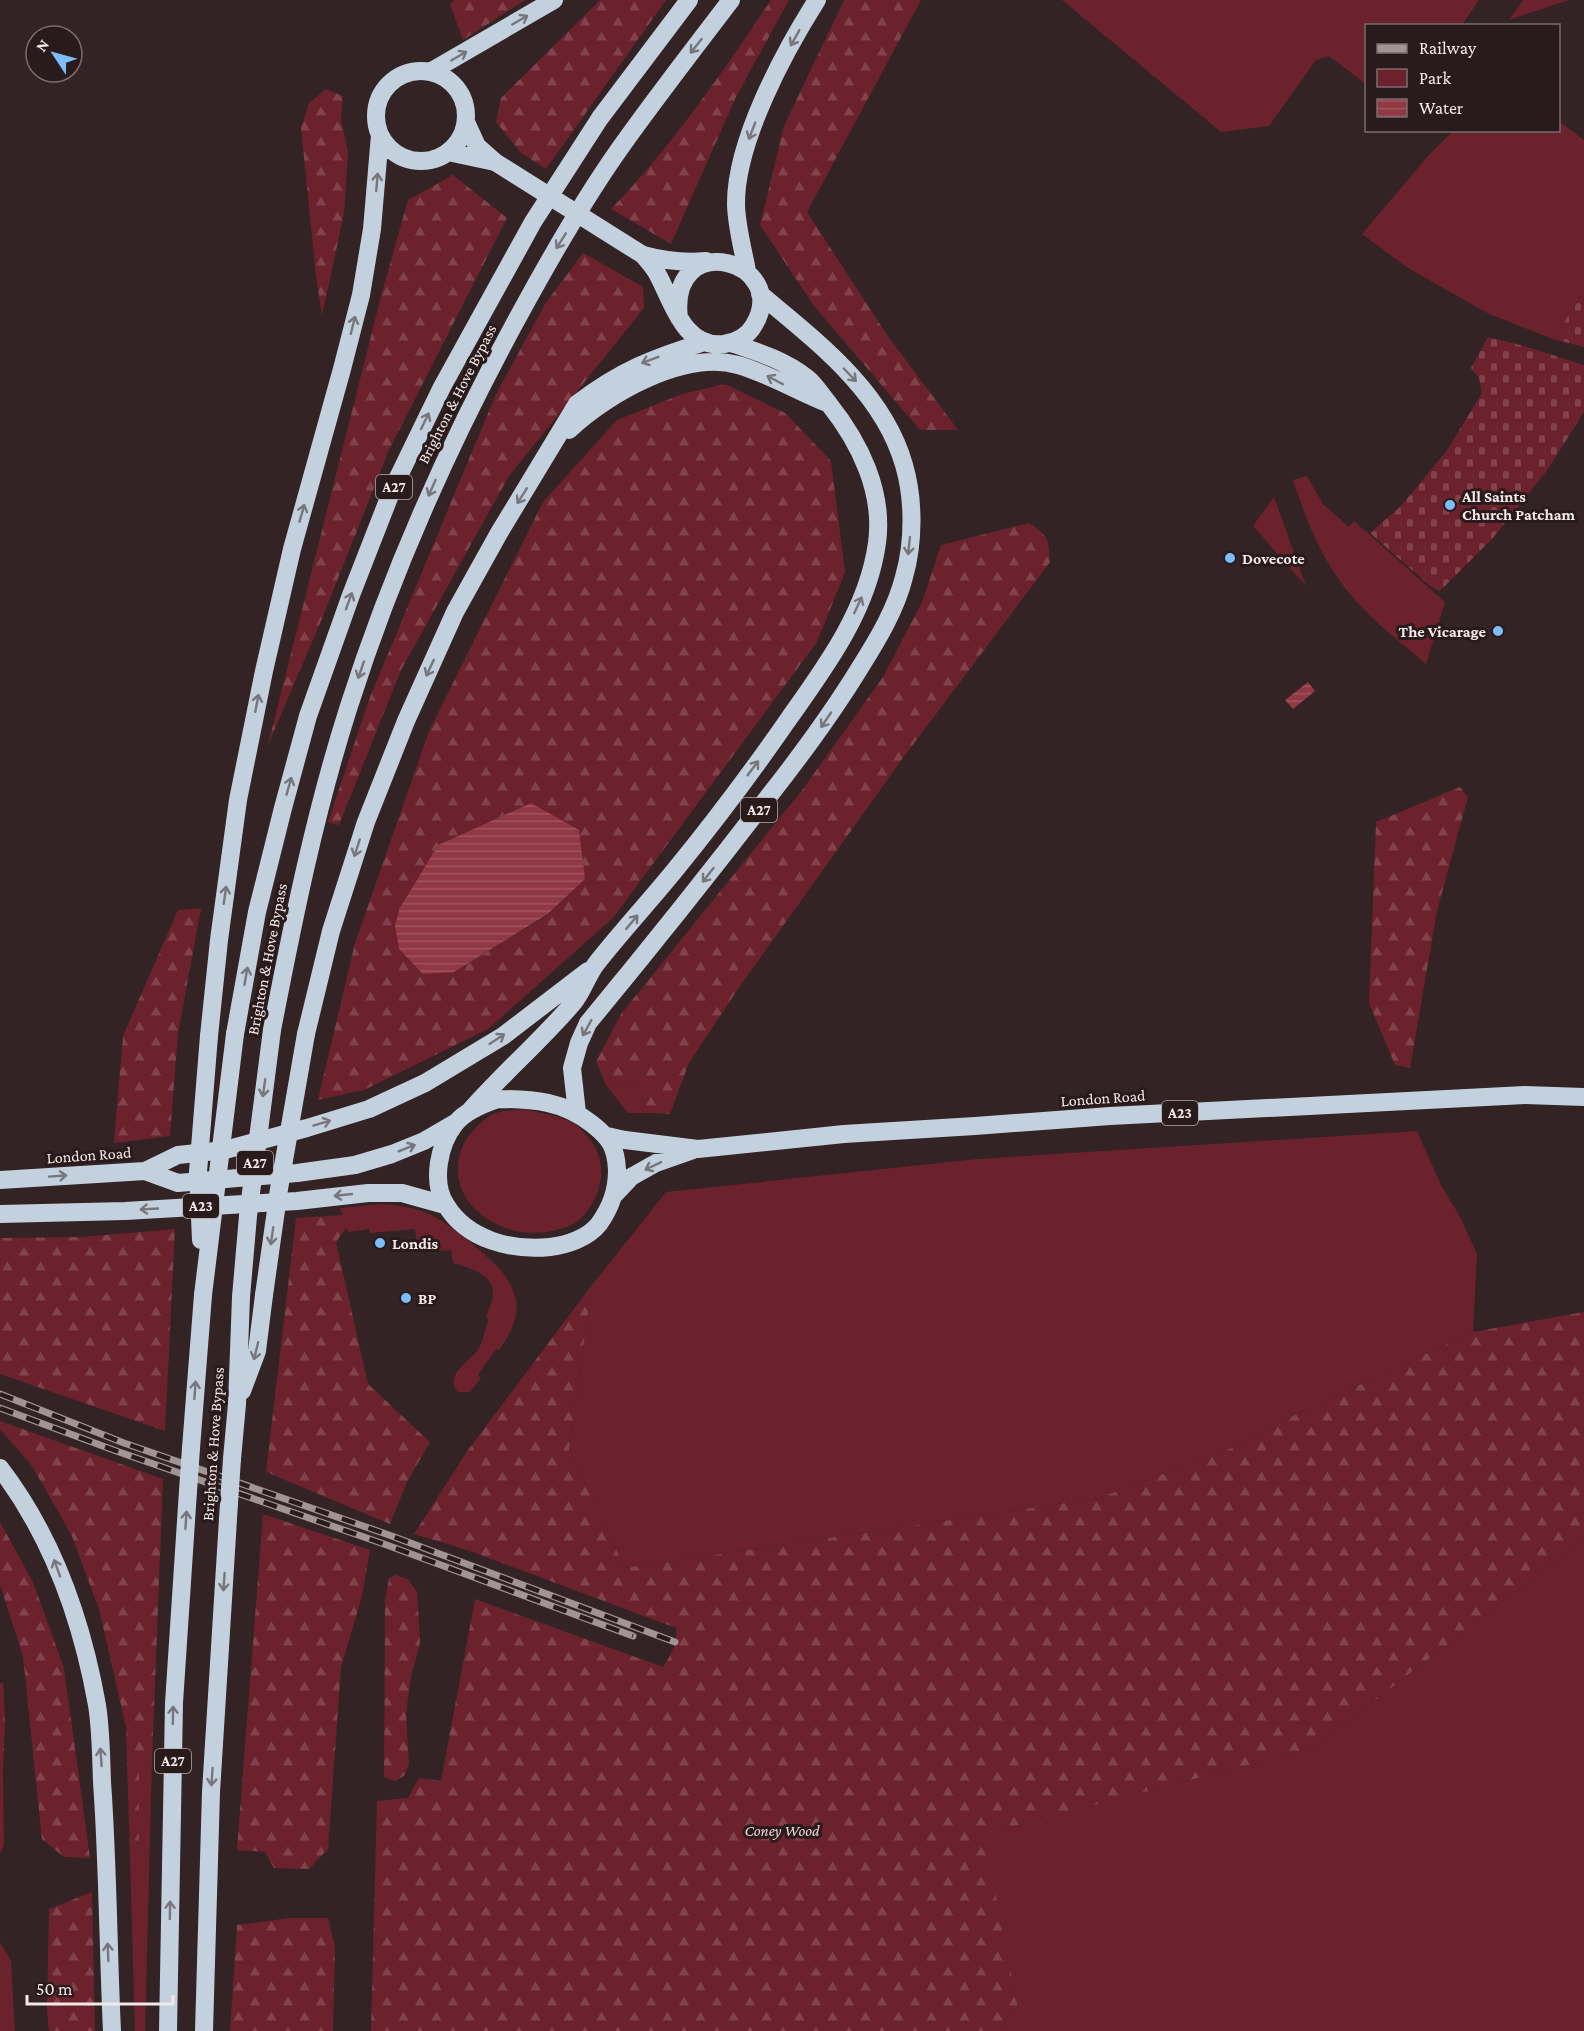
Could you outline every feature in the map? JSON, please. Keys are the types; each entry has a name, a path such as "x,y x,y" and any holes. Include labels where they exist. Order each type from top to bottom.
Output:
{"highway":[{"path":"430,72 554,0"},
{"name":"Brighton & Hove Bypass","path":"168,2031 174,1703 203,1295 235,1034 257,912 283,808 308,717 351,595 392,490 442,387 533,222 600,118 689,0"},
{"name":"Brighton & Hove Bypass","path":"204,2031 211,1792 248,1216 272,1030 316,819 349,706 388,593 432,488 491,366 550,259 617,153 731,0"},
{"path":"747,271 736,204 740,165 774,77 817,0"},
{"path":"466,122 462,134 448,152 436,159 410,160 387,146 380,135 376,115 379,101 386,88 397,78 410,72 430,72 443,77 454,85 461,96 466,122 477,146 495,162 643,255 655,268 679,318 694,336 718,345 732,343 752,329 761,306 760,294 755,281 747,271 735,264 715,261 681,263 643,255"},
{"name":"A27","path":"203,1295 198,1172 219,940 238,800 291,549 361,295 372,229 380,135"},
{"path":"448,152 495,162"},
{"path":"679,318 678,306 682,284 698,267 715,261"},
{"name":"A27","path":"578,1113 572,1068 588,1023 684,906 812,741 877,640 904,578 910,532 909,488 903,463 891,432 854,378 799,326 760,294"},
{"name":"A27","path":"237,1404 257,1352 282,1167 306,1034 334,920 366,822 406,721 455,612 499,533 577,404 596,389 641,364 705,342"},
{"name":"A27","path":"462,1118 575,1000 594,966 677,869 770,746 828,663 843,638 864,592 877,544 878,515 875,494 858,447 845,423 809,379 783,362 732,343"},
{"name":"A27","path":"552,446 586,414 608,399 662,373 689,365 712,362 736,364 828,404"},
{"path":"145,1171 178,1155 225,1150 369,1109 425,1083 503,1036 594,966"},
{"name":"London Road","path":"615,1194 631,1177 656,1163 698,1149 844,1134 1110,1116 1478,1097 1525,1095 1584,1097"},
{"path":"498,1099 532,1099 555,1104 578,1113 607,1136 616,1154 615,1194 596,1228 582,1237 554,1246 538,1248 506,1245 483,1238 460,1221 446,1205 439,1183 439,1160 444,1145 462,1118 498,1099"},
{"name":"London Road","path":"0,1180 145,1171 178,1184 297,1173 356,1165 392,1154 424,1141 462,1118"},
{"name":"London Road","path":"607,1136 698,1149"},
{"name":"A23","path":"0,1214 125,1211 297,1201 368,1193 402,1193 446,1205"},
{"path":"0,1468 13,1484 53,1557 78,1626 97,1706 106,1832 112,2031"}],"green space":[{"path":"455,0 525,0 463,40 450,4"},
{"path":"600,0 666,0 546,169 521,153 496,122 501,98"},
{"path":"771,0 789,0 735,99 671,244 611,209 676,134"},
{"path":"844,0 921,0 807,212 887,335 958,430 920,430 814,306 760,225 784,126"},
{"path":"1062,0 1479,0 1463,24 1365,24 1365,83 1329,56 1316,60 1269,126 1221,132"},
{"path":"1523,0 1569,0 1509,20"},
{"path":"326,89 343,96 341,119 348,152 344,213 322,316 301,128 309,103"},
{"path":"1560,122 1584,140 1584,292 1553,339 1489,314 1408,268 1362,234 1427,157 1452,132 1560,132"},
{"path":"453,175 507,218 389,450 321,621 268,745 381,296 408,200"},
{"path":"583,253 643,287 644,308 509,476 401,670 339,825 328,822 370,697 496,394 545,304"},
{"path":"1584,292 1584,347 1553,339"},
{"path":"1488,337 1584,365 1584,412 1548,469 1493,538 1440,591 1430,586 1370,533 1401,506 1448,449 1482,393 1479,378 1471,368"},
{"path":"725,384 785,413 831,461 845,572 817,642 613,918 488,1029 364,1090 318,1100 355,943 429,731 543,502 617,420 682,394","holes":["531,803 585,879 548,915 454,972 438,845"]},
{"path":"1307,476 1323,504 1349,527 1354,521 1445,602 1426,664 1363,609 1328,563 1314,536 1293,480"},
{"path":"1274,497 1306,586 1253,526"},
{"path":"1029,523 1044,535 1049,548 1050,562 903,758 740,986 689,1063 670,1114 649,1113 636,1080 606,1085 596,1062 621,1014 803,789 883,677 922,602 941,545"},
{"path":"1460,787 1468,797 1437,911 1410,1068 1395,1065 1369,1003 1376,822"},
{"path":"201,908 178,1033 170,1136 114,1143 123,1036 178,910"},
{"path":"636,1080 649,1113 628,1113 606,1085"},
{"path":"523,1109 556,1116 575,1124 588,1137 599,1156 601,1176 596,1197 591,1206 574,1224 537,1233 507,1228 480,1214 469,1203 462,1190 458,1165 461,1150 468,1137 480,1123 492,1115 502,1111"},
{"path":"1417,1131 1441,1185 1459,1215 1477,1254 1473,1332 1276,1424 1232,1448 1099,1498 625,1568 569,1450 592,1285 666,1192 978,1159"},
{"path":"381,1204 410,1208 435,1217 481,1252 500,1270 510,1285 517,1306 513,1326 499,1350 496,1349 478,1375 481,1378 470,1392 458,1392 454,1386 455,1375 481,1344 489,1319 486,1318 492,1300 492,1287 479,1272 453,1263 451,1250 418,1252 415,1229 370,1233 369,1229 348,1232 340,1208"},
{"path":"343,1215 347,1227 336,1242 368,1384 430,1442 407,1482 390,1524 266,1472 296,1218"},
{"path":"175,1229 165,1431 0,1374 0,1238 82,1237"},
{"name":"Coney Wood","path":"592,1285 569,1450 625,1568 1099,1498 1232,1448 1276,1424 1473,1332 1584,1312 1584,1539 1313,1748 984,1834 1018,2008 1000,2031 371,2031 377,1801 408,1798 419,1778 441,1781 475,1599 663,1667 675,1643 676,1628 467,1550 414,1534 468,1450"},
{"path":"0,1421 163,1479 152,1761 139,1760 139,1859 130,1860 126,1727 99,1609 71,1534 32,1466 0,1429"},
{"path":"263,1514 370,1550 362,1596 341,1667 328,1849 309,1869 274,1868 265,1852 237,1850"},
{"path":"0,1522 33,1582 64,1668 90,1858 64,1857 42,1839 23,1656 0,1585"},
{"path":"1584,1539 1584,2031 1000,2031 1018,2008 983,1834 1313,1748"},
{"path":"395,1575 408,1579 417,1592 420,1643 411,1677 406,1714 409,1764 404,1776 395,1781 384,1777 385,1601 389,1578"},
{"path":"0,1683 3,1683 5,1722 3,1770 0,1768"},
{"path":"139,1760 152,1761 145,2031 135,2031 130,1860 139,1859"},
{"path":"0,1768 3,1770 4,1845 0,1853"},
{"path":"92,1892 95,2031 49,2031 47,2007 49,1909"},
{"path":"290,1918 328,1918 335,1947 333,2031 230,2031 237,1925"},
{"path":"0,1942 11,1961 15,2031 0,2031"}],"water":[{"path":"1308,682 1315,691 1293,709 1285,700"},
{"path":"531,803 579,830 585,879 548,914 454,972 423,974 399,949 395,925 400,908 438,845"}],"railway":[{"path":"0,1394 124,1443 389,1535 675,1642"},
{"path":"0,1408 384,1544 633,1636"}],"place":[{"name":"All Saints Church Patcham","path":"1450,505"},
{"name":"Dovecote","path":"1230,558"},
{"name":"The Vicarage","path":"1498,631"},
{"name":"Londis","path":"380,1243"},
{"name":"BP","path":"406,1298"}]}
